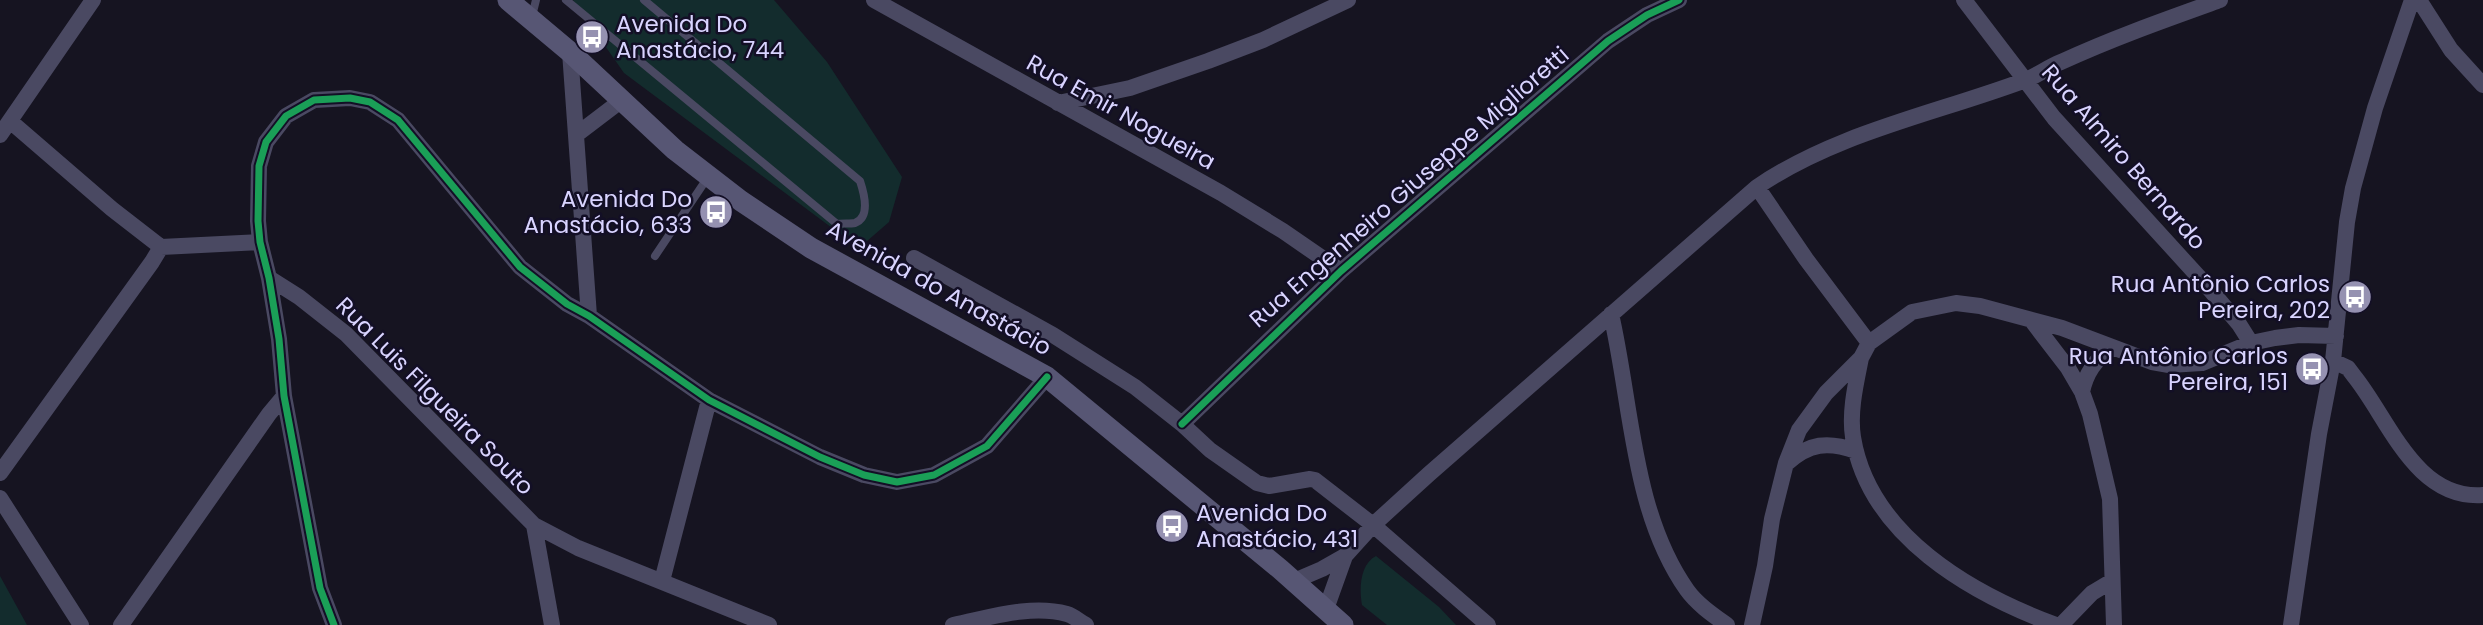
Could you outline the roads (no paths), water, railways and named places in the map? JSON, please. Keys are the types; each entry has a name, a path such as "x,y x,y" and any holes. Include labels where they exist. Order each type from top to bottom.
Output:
{"main road":[{"name":"Avenida do Anastácio","path":"509,0 534,9 570,52 675,150 811,248 1047,377 1294,580 1343,625"}],"street":[{"path":"0,135 93,0"},
{"name":"Rua Emir Nogueira","path":"874,0 1222,193 1341,271"},
{"path":"1058,103 1130,88 1208,61 1263,40 1348,0"},
{"name":"Rua Engenheiro Giuseppe Miglioretti","path":"1182,424 1341,271 1608,41 1647,15 1679,0"},
{"name":"Rua Almiro Bernardo","path":"1965,0 2054,118 2215,295 2251,343"},
{"path":"1294,580 1345,556 1373,525 1429,474 1757,187 1781,170 1812,155 2025,80 2061,62 2220,0"},
{"path":"2291,625 2319,434 2333,361 2353,188 2375,108 2412,0"},
{"path":"2419,0 2451,50 2483,85"},
{"path":"570,52 589,316"},
{"path":"334,625 320,588 285,396 279,339 260,242 257,194 259,166 266,142 276,127 299,107 314,100 350,98 370,102 398,120 520,267 567,304 589,316 709,400 820,457 864,475 897,482 934,475 987,446 1047,377"},
{"path":"576,135 622,100"},
{"path":"10,121 112,209 161,247 260,242"},
{"path":"1757,187 1806,259 1869,343"},
{"path":"0,474 161,247"},
{"name":"Avenida do Anastácio","path":"914,258 1091,358 1135,387 1210,450 1257,483 1269,486 1315,480 1373,525 1488,625"},
{"name":"Rua Luis Filgueira Souto","path":"269,278 299,297 345,334 534,525 552,625"},
{"path":"1752,625 1772,519 1786,463 1799,430 1826,393 1861,358 1869,343 1912,312 1956,303 1980,306 2072,332 2151,362 2184,366 2202,363 2251,343 2299,335 2336,336"},
{"path":"1611,314 1640,472 1658,538 1688,592 1727,625"},
{"path":"2032,321 2068,368 2082,392 2090,414 2110,499 2114,625"},
{"path":"2082,392 2085,378 2092,366 2111,348"},
{"path":"1861,358 1853,407 1852,434 1861,468 1880,503 1903,533 1930,558 1948,573 1986,596 2059,625 2092,593 2112,581"},
{"path":"2333,361 2348,369 2354,376 2409,457 2431,479 2459,493 2483,495"},
{"path":"121,625 261,425 285,396"},
{"path":"663,581 709,400"},
{"path":"1786,463 1800,451 1814,446 1843,447 1856,451"},
{"path":"0,498 81,625"},
{"path":"534,525 578,548 769,625"},
{"path":"1326,609 1345,556"},
{"path":"953,625 1004,619 1039,611 1068,614 1086,625"}],"lane":[{"path":"566,0 838,223 855,223 863,216 866,198 860,181 644,0"},
{"path":"655,256 709,176"}],"place":[{"name":"Avenida Do Anastácio, 744","path":"592,37"},
{"name":"Avenida Do Anastácio, 633","path":"716,212"},
{"name":"Rua Antônio Carlos Pereira, 202","path":"2355,297"},
{"name":"Rua Antônio Carlos Pereira, 151","path":"2312,369"},
{"name":"Avenida Do Anastácio, 431","path":"1172,526"}]}
